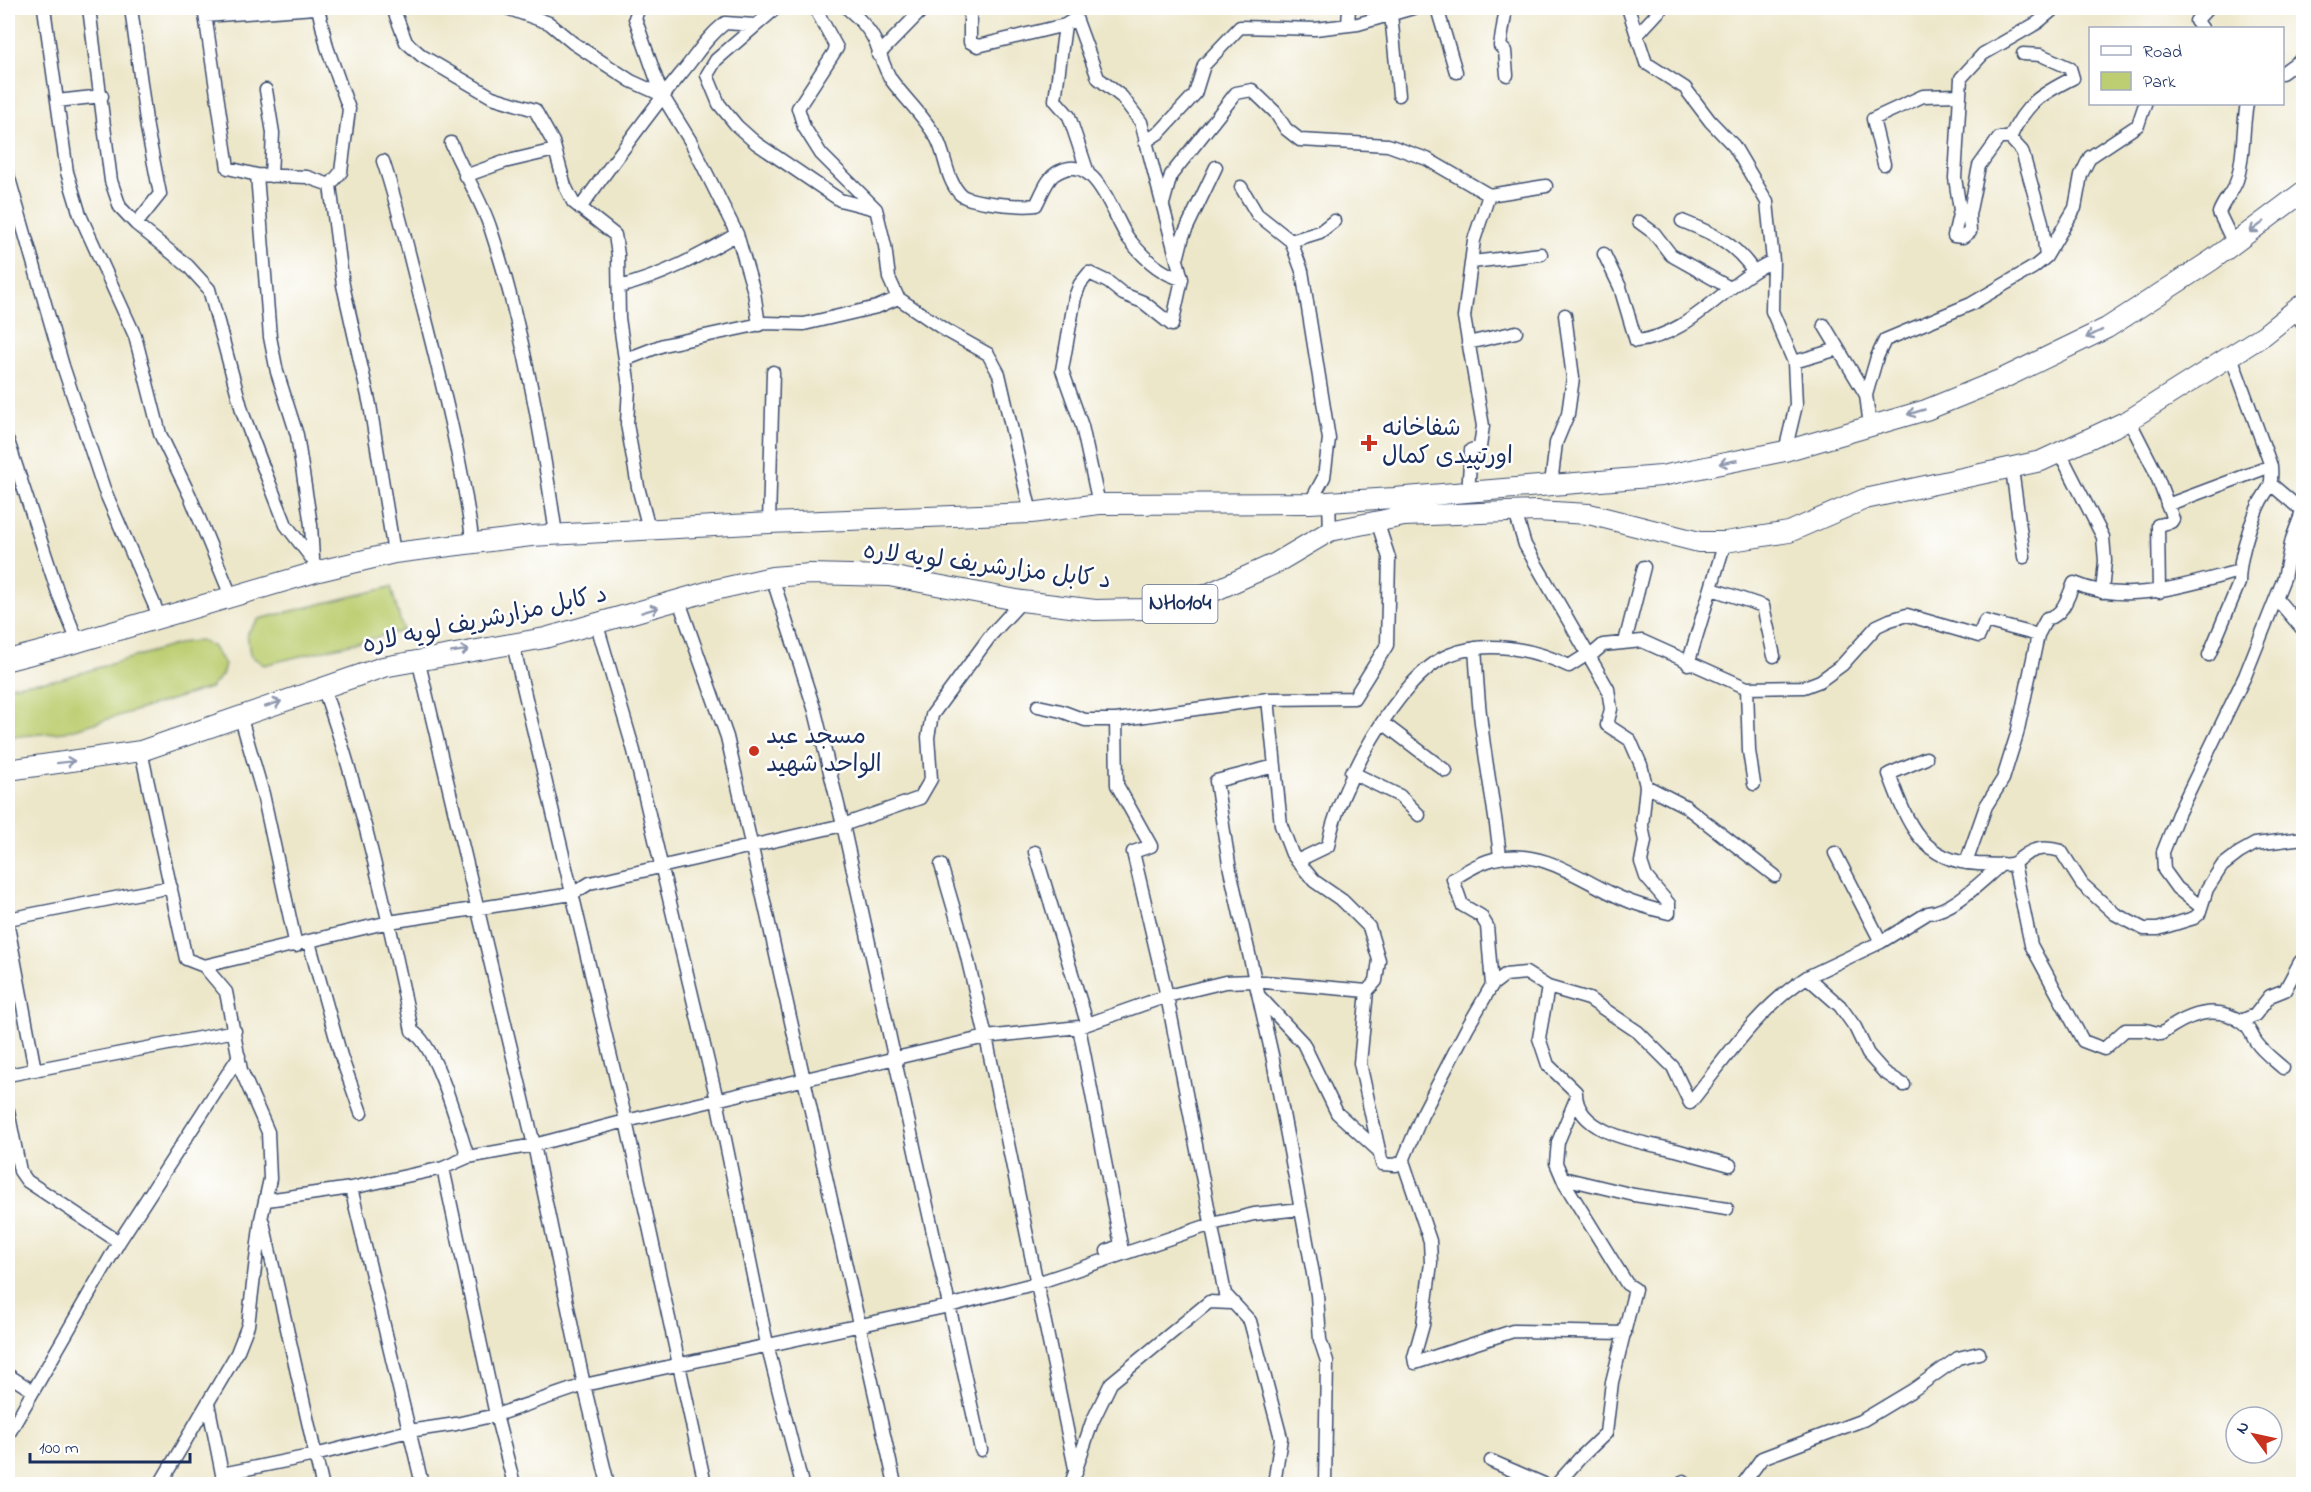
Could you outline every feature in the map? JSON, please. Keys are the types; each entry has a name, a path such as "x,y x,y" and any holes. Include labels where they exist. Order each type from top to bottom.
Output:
{"highway":[{"name":"د کابل مزارشریف لویه لاره","path":"8,660 160,618 231,596 316,565 556,534 1031,513 1099,504 1319,502 1468,492 1660,476 1785,451 1926,410 2002,379 2107,328 2234,244 2304,191"},
{"name":"د کابل مزارشریف لویه لاره","path":"8,770 141,751 383,667 513,644 597,625 679,601 772,578 810,574 889,576 1022,601 1095,610 1143,609 1190,602 1275,563 1330,531 1404,516 1515,512 1589,514 1699,542 1725,542 1789,532 1865,499 2041,461 2130,420 2300,313"}],"street":[{"path":"44,8 67,172 80,215 135,336 160,434 190,496 231,596"},
{"path":"89,8 111,181 120,207 136,224 188,266 209,289 243,414 260,459 286,525 316,565"},
{"path":"131,8 147,128 160,194 136,224"},
{"path":"330,185 307,177 257,175 228,168 205,12 316,8 349,109 341,172 330,185 343,285 370,405 394,554"},
{"path":"393,8 406,42 422,56 492,97 536,110 555,150 565,186 573,202 615,235 618,255 619,318 627,359 629,444 649,529"},
{"path":"507,8 526,11 549,22 573,43 631,81 662,95"},
{"path":"639,8 635,18 662,95 691,142 737,234 754,292 759,325"},
{"path":"776,8 716,60 707,75 719,104 749,137 788,167 840,200 876,209"},
{"path":"815,8 837,48 798,108 804,127 820,154 876,209 885,246 889,278 898,298 945,330 988,354 999,374 1031,513"},
{"path":"848,8 863,23 876,43 878,55 892,80 925,119 939,142 947,170 960,194 970,199 1021,207 1036,204 1054,174 1068,169 1088,172"},
{"path":"878,55 924,8"},
{"path":"969,8 970,42 978,46 1065,25 1076,18 1098,78 1122,97 1141,122 1163,205 1182,279 1172,325 1143,302 1123,294 1108,282 1089,273 1080,284 1062,370 1082,426 1099,504"},
{"path":"1348,25 1349,8"},
{"path":"1145,142 1160,132 1190,101 1195,94 1204,65 1240,27 1315,29 1348,25 1413,8"},
{"path":"1437,8 1456,72"},
{"path":"1506,8 1500,46 1504,51 1507,75"},
{"path":"1628,8 1646,63 1685,88 1740,155 1767,202 1773,261 1772,311 1794,362 1796,405 1785,451"},
{"path":"1638,34 1662,8"},
{"path":"2046,257 2042,222 2022,151 2010,138 1999,138 1979,166 1970,215 1970,232 1964,237 1954,236 1960,210 1955,178 1961,78 1983,54 2037,23 2055,8"},
{"path":"2201,27 2196,21 2208,8"},
{"path":"1391,14 1399,95"},
{"path":"580,208 662,95 682,74 706,38 725,23 755,25"},
{"path":"1065,25 1055,100 1069,116 1088,172 1104,191 1127,236 1146,258 1172,277 1182,279"},
{"path":"2010,138 2023,110 2051,89 2079,78 2070,68 2041,54 2023,54"},
{"path":"2284,72 2304,57"},
{"path":"266,90 273,133 271,176"},
{"path":"1163,205 1171,175 1183,159 1236,93 1252,90 1275,111 1286,129 1300,140 1388,145 1427,159 1489,195 1546,186"},
{"path":"1884,164 1872,119 1923,96 1959,95"},
{"path":"57,101 102,96"},
{"path":"1870,426 1866,395 1877,357 1885,340 1971,304 2034,267 2046,257 2075,208 2081,175 2090,157 2138,125 2145,105"},
{"path":"2234,244 2219,213 2224,199 2236,183 2243,152 2247,105"},
{"path":"451,143 491,228 513,309 539,423 556,534"},
{"path":"465,176 504,162 555,150"},
{"path":"383,161 403,219 467,500 473,544"},
{"path":"1177,260 1183,236 1216,167"},
{"path":"8,175 63,366 104,489 160,618"},
{"path":"257,175 270,337 297,435 316,565"},
{"path":"1241,187 1257,214 1291,241 1302,271 1329,439 1319,502 1330,531"},
{"path":"1468,492 1471,450 1480,447 1483,435 1464,317 1474,240 1489,195"},
{"path":"1291,241 1320,232 1334,221"},
{"path":"1682,221 1719,236 1739,251 1753,270"},
{"path":"1639,222 1654,233 1671,255 1730,288"},
{"path":"618,287 652,279 694,260 737,234"},
{"path":"1472,262 1541,254"},
{"path":"1604,254 1620,287 1636,341 1671,333 1753,270 1773,261"},
{"path":"627,359 663,345 759,325 804,324 877,307 898,298"},
{"path":"1551,484 1556,443 1569,414 1573,378 1565,315"},
{"path":"1824,325 1866,395"},
{"path":"1468,343 1516,332"},
{"path":"1794,362 1838,349"},
{"path":"2209,655 2239,583 2239,571 2257,508 2272,484 2271,466 2231,356"},
{"path":"769,523 773,372"},
{"path":"2130,420 2155,471 2172,521 2158,525 2159,592"},
{"path":"8,444 58,593 78,642"},
{"path":"2059,451 2103,537 2105,561 2102,592"},
{"path":"2167,505 2271,466"},
{"path":"2012,469 2024,557"},
{"path":"2201,907 2177,888 2164,870 2163,852 2178,814 2245,676 2276,598 2301,515 2300,509 2272,484"},
{"path":"1492,985 1487,926 1481,916 1462,905 1453,879 1476,865 1500,858 1523,856 1552,863 1633,903 1669,913 1669,904 1646,877 1641,862 1645,842 1642,826 1646,786 1630,740 1607,725 1611,709 1608,689 1525,545 1515,512"},
{"path":"1038,706 1061,711 1084,720 1116,720 1268,699 1354,698 1387,645 1389,558 1377,521"},
{"path":"1688,664 1698,625 1703,621 1725,542"},
{"path":"1625,642 1644,567"},
{"path":"1966,864 1986,806 2003,779 2013,746 2038,635 2047,618 2055,618 2060,614 2074,583 2102,592 2159,592 2239,571"},
{"path":"772,578 815,711 843,825 981,1450"},
{"path":"1712,590 1763,606 1774,656"},
{"path":"2276,598 2304,631"},
{"path":"679,601 727,737 895,1485"},
{"path":"204,966 296,946 389,922 572,894 590,883 843,825 920,798 931,778 928,737 932,715 991,635 1022,601"},
{"path":"1297,861 1328,846 1330,828 1352,772 1383,723 1417,678 1436,662 1449,655 1475,648 1505,648 1546,655 1569,666 1603,645 1641,641 1688,664 1747,688 1811,686 1842,665 1877,626 1907,615 1979,636 1985,621 2038,635"},
{"path":"597,625 634,751 662,868 717,1100 767,1344 802,1485"},
{"path":"513,644 626,1120 705,1485"},
{"path":"1475,648 1481,728 1490,790 1496,811 1500,858"},
{"path":"418,659 534,1145 584,1385 608,1485"},
{"path":"323,687 351,778 389,922 412,1031 422,1037 444,1083 468,1157"},
{"path":"1747,688 1749,751 1754,784"},
{"path":"1268,699 1281,825 1297,861 1314,881 1343,901 1369,927 1379,960 1376,981 1367,991 1360,1063 1382,1164 1396,1165 1403,1161 1422,1115 1451,1057 1492,985 1505,975 1526,973 1548,987 1588,999 1638,1032 1673,1067 1690,1103 1716,1068 1782,993 1807,977 1881,942 1928,914 1953,903 2024,855 2044,847 2061,851 2082,884 2115,914 2144,929 2158,929 2194,918 2199,914 2208,889 2222,866 2239,853 2254,844 2304,838"},
{"path":"240,715 263,794 296,946"},
{"path":"1116,720 1117,785 1151,846 1133,852 1167,996 1225,1294 1250,1321 1281,1438 1274,1485"},
{"path":"1383,723 1446,771"},
{"path":"141,751 186,959 204,966 226,992 241,1070 268,1132 270,1179 261,1219 248,1325 237,1353 160,1485"},
{"path":"1926,758 1889,774 1911,825 1928,848 1957,864 2008,864"},
{"path":"1275,766 1216,781 1230,870 1253,981 1258,995 1317,1295 1320,1340 1327,1361 1325,1485"},
{"path":"1352,772 1400,796 1419,815"},
{"path":"1646,786 1685,806 1775,876"},
{"path":"1035,852 1083,1025 1121,1245 1090,1258 1085,1267"},
{"path":"1835,854 1881,942"},
{"path":"2008,864 2031,945 2083,1041 2104,1049 2125,1030 2146,1030 2161,1034 2193,1014 2218,1013 2241,1021 2249,1029 2255,1041 2283,1068"},
{"path":"941,865 963,939 986,1037 1037,1283 1073,1479"},
{"path":"8,919 171,887"},
{"path":"8,927 35,1070"},
{"path":"309,942 341,1056 361,1113"},
{"path":"2241,1021 2254,1015 2270,996 2286,990 2300,962"},
{"path":"1807,977 1840,1006 1855,1027 1868,1054 1884,1072 1904,1085"},
{"path":"267,1200 351,1188 443,1168 468,1157 534,1145 626,1120 986,1037 1083,1025 1167,996 1225,982 1253,981 1367,991"},
{"path":"1548,987 1539,1038 1548,1065 1576,1092 1575,1101 1558,1142 1556,1163 1563,1179 1626,1284 1635,1289 1611,1382 1606,1433 1557,1485"},
{"path":"1258,995 1303,1043 1338,1113 1380,1152"},
{"path":"8,1075 235,1031"},
{"path":"8,1436 119,1242 239,1056"},
{"path":"1575,1101 1591,1123 1617,1137 1730,1165"},
{"path":"8,1111 21,1171 27,1181 119,1242"},
{"path":"1403,1161 1430,1241 1431,1263 1423,1325 1413,1357 1415,1363 1514,1331 1625,1333"},
{"path":"443,1168 496,1414 514,1485"},
{"path":"1563,1179 1634,1195 1727,1209"},
{"path":"351,1188 422,1485"},
{"path":"208,1404 223,1479 409,1431 456,1424 496,1414 584,1385 949,1306 1037,1283 1212,1224 1254,1214 1301,1209"},
{"path":"261,1219 265,1224 322,1485"},
{"path":"1073,1479 1092,1422 1111,1383 1209,1302 1231,1303"},
{"path":"1743,1485 1762,1458 1863,1420 1913,1390 1958,1358 1979,1353"},
{"path":"8,1375 33,1391"},
{"path":"1491,1461 1544,1485"}],"green space":[{"path":"391,587 403,631 264,665 250,655 247,633 259,619"},
{"path":"201,641 212,646 225,665 222,675 210,688 65,732 8,737 8,686 60,679 185,642"}],"place":[{"name":"شفاخانه اورتپیدی کمال","path":"1369,443"},
{"name":"مسجد عبد الواحد شهید","path":"754,751"}]}
